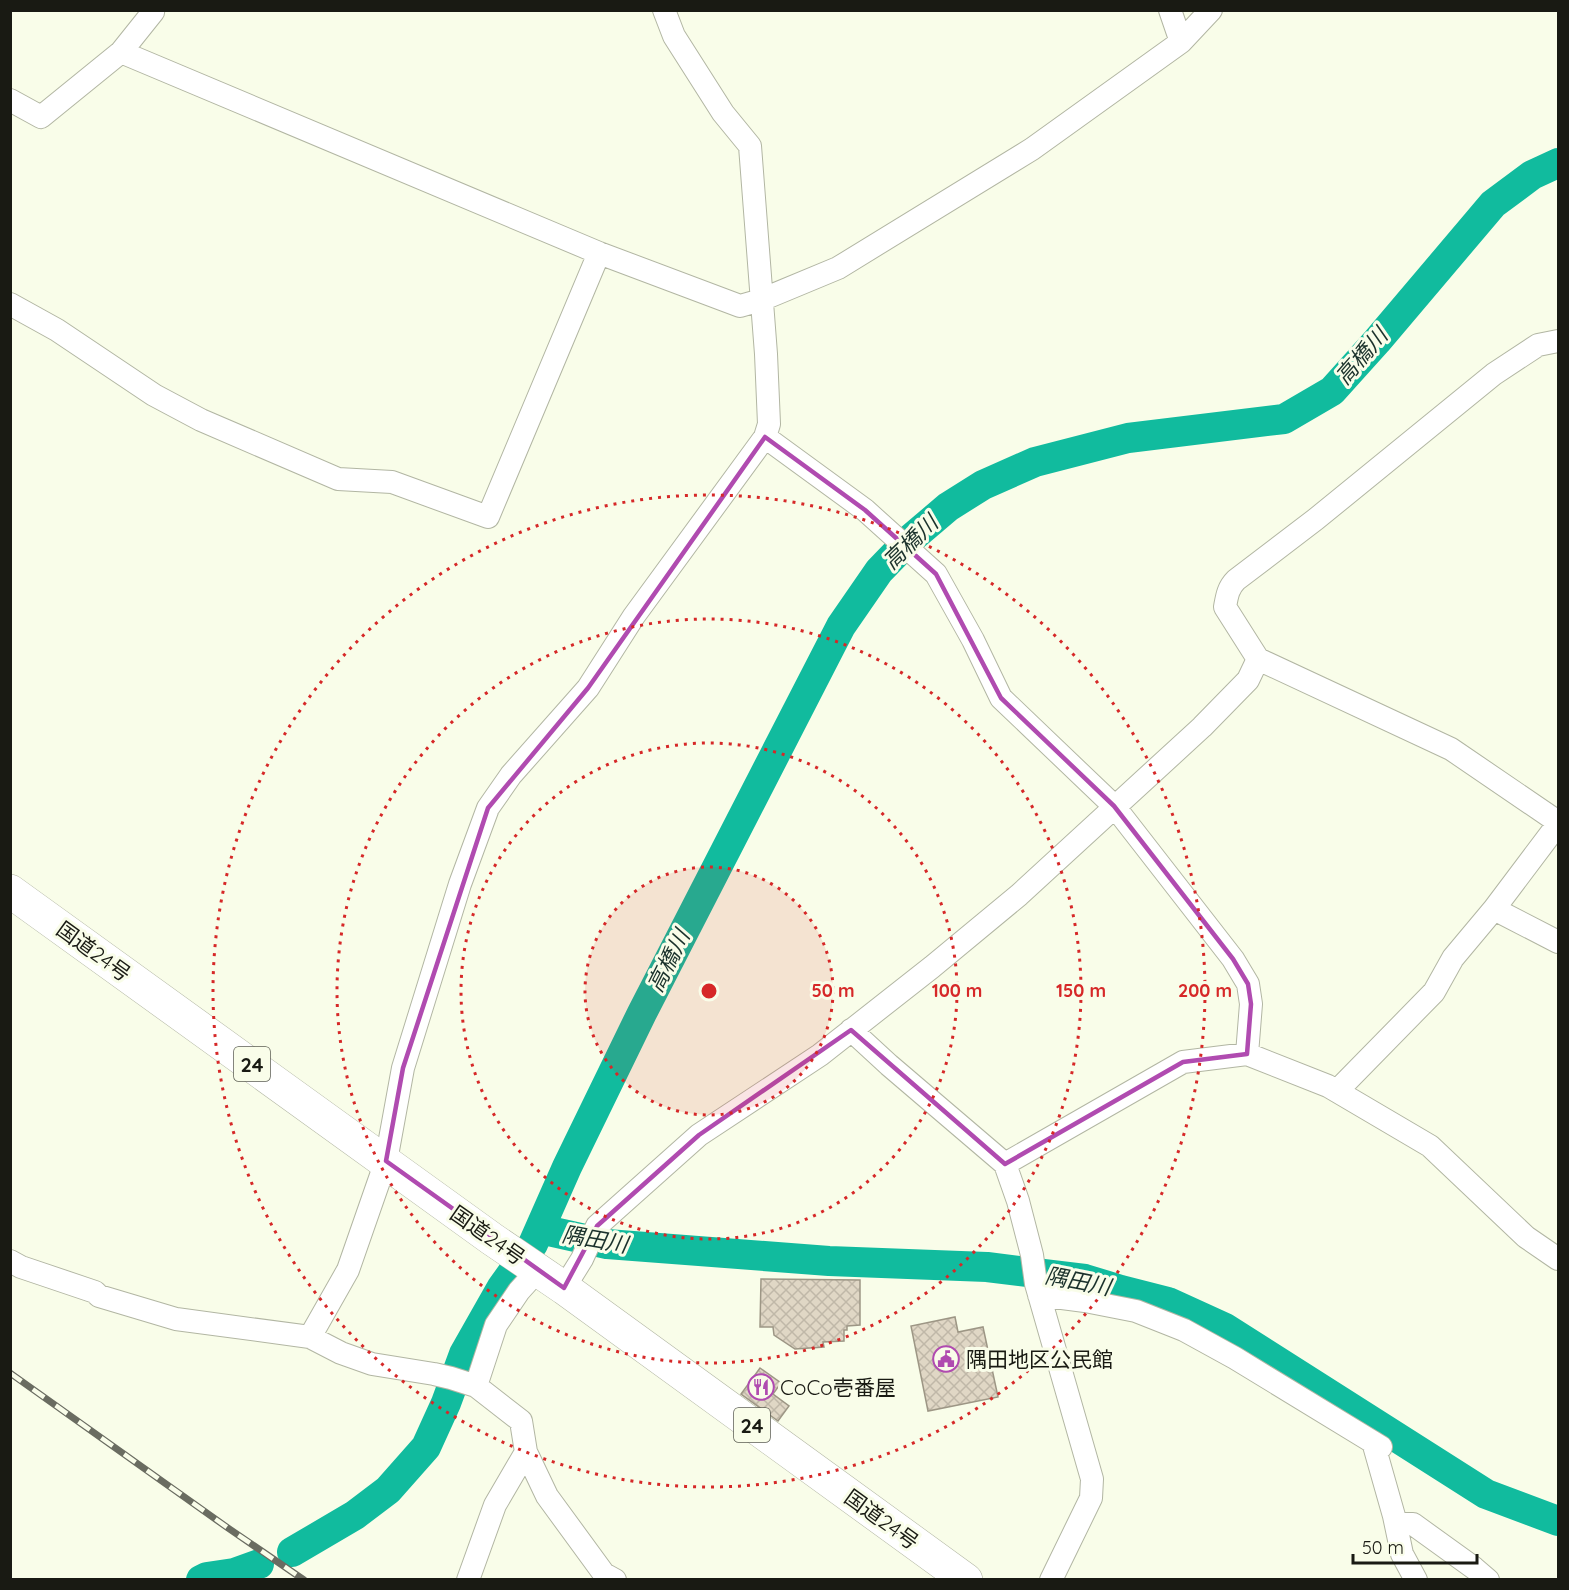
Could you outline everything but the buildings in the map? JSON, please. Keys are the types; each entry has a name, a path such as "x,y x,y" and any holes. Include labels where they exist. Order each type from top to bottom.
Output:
{"highway":[{"name":"国道24号","path":"10,891 966,1580"}],"street":[{"path":"10,100 41,117 121,52 153,12 152,10"},
{"path":"310,1337 348,1270 386,1161 403,1068 460,884 488,808 511,775 588,688 634,616 765,437 769,424 750,146 723,113 674,36 664,10"},
{"path":"1170,10 1181,42"},
{"path":"121,52 599,253 740,306 761,300 838,268 1032,150 1181,42 1211,10"},
{"path":"10,304 57,330 154,395 201,420 338,479 392,482 488,517 599,253"},
{"path":"1337,1091 1434,992 1453,958 1494,909 1558,823 1451,749 1258,659 1225,607 1227,593 1236,580 1316,519 1494,374 1538,345 1558,341"},
{"path":"765,437 865,510 936,574 974,640 1001,698 1114,806 1233,959 1248,984 1251,1004 1247,1054"},
{"path":"476,1386 496,1325 519,1292 551,1279 582,1259 597,1226 699,1136 820,1055 1019,895 1202,727 1248,680 1258,659"},
{"path":"1494,909 1558,942"},
{"path":"851,1030 1005,1164 1018,1201 1032,1255 1038,1290 1092,1479 1091,1498 1052,1580"},
{"path":"1005,1164 1183,1062 1247,1054 1328,1086 1430,1146 1526,1237 1558,1259"},
{"path":"10,1261 21,1267 95,1292 99,1296 176,1319 310,1337 341,1353 372,1364 434,1374 476,1386 521,1421 526,1452 547,1496 604,1574 615,1580"},
{"path":"1038,1290 1136,1311 1184,1330 1235,1358 1377,1444 1402,1554 1416,1580"},
{"path":"468,1580 495,1505 526,1452"},
{"path":"1396,1524 1413,1524 1488,1580"}],"highlighted area":[{"path":"765,437 865,510 936,574 1001,698 1114,806 1233,959 1248,984 1251,1004 1247,1054 1183,1062 1005,1164 851,1030 699,1135 597,1226 564,1288 386,1161 403,1068 488,808 588,688"}],"waterway":[{"name":"高橋川","path":"292,1552 355,1515 388,1490 426,1447 446,1403 464,1354 502,1287 533,1244 567,1167 642,1013 841,626 879,571 908,541 948,507 983,485 1035,462 1128,438 1284,419 1332,391 1493,204 1532,175 1558,163"},
{"name":"隅田川","path":"540,1229 607,1244 829,1261 987,1267 1085,1279 1168,1302 1225,1328 1486,1494 1558,1521"},
{"name":"高橋川","path":"201,1580 234,1573 259,1564"}],"railway":[{"path":"10,1373 304,1580"}],"place":[{"name":"隅田地区公民館","path":"946,1359"},
{"name":"CoCo壱番屋","path":"761,1387"}]}
